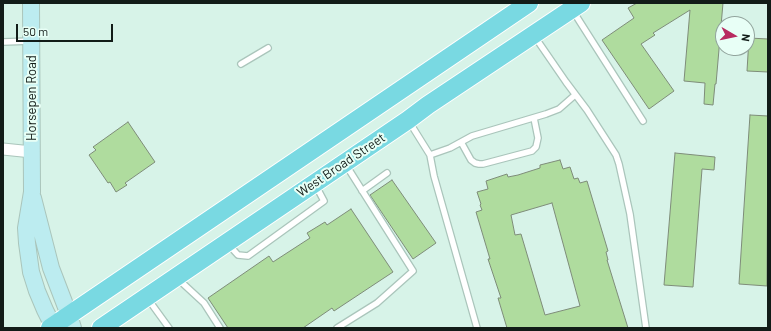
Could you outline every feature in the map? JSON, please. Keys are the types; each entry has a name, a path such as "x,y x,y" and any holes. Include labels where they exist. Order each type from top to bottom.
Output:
{"main road":[{"name":"West Broad Street","path":"101,328 576,6"},
{"path":"52,327 71,322 523,7 534,35"}],"street":[{"name":"Horsepen Road","path":"31,3 32,192 26,228 28,257 31,272 52,327"},
{"path":"3,149 32,152"},
{"name":"Horsepen Road","path":"32,192 51,268 71,322"}],"lane":[{"path":"576,6 643,121"},
{"path":"534,35 587,110 616,155 630,214 646,328"},
{"path":"3,42 32,42"},
{"path":"241,64 268,48"},
{"path":"430,155 450,148 472,136 559,109 575,95"},
{"path":"461,142 471,160 479,164 532,151 536,147 538,138 534,118"},
{"path":"408,120 430,155 434,176 477,328"},
{"path":"337,328 377,303 413,271 344,163"},
{"path":"362,191 387,173"},
{"path":"176,278 204,303 220,328"},
{"path":"147,297 169,328"}],"building":[{"path":"637,3 723,3 722,16 715,16 715,56 718,56 713,105 704,104 705,83 684,81 690,10 653,33 655,35 641,44 674,91 649,109 602,40 634,18 628,8"},
{"path":"755,38 768,39 768,72 747,71 748,56 755,56"},
{"path":"750,115 768,116 767,286 739,284"},
{"path":"128,122 155,162 125,183 127,185 116,192 89,155 96,150 93,147"},
{"path":"675,153 715,157 714,170 702,169 693,287 664,285"},
{"path":"560,160 563,169 570,167 574,179 578,178 580,183 587,181 608,251 606,252 607,260 628,328 507,328 498,298 501,298 488,259 490,259 476,212 482,210 477,192 488,189 486,181 507,174 508,177 518,175 540,168 540,165","holes":["552,203 580,306 545,315 521,234 515,235 511,215"]},
{"path":"392,180 436,243 413,259 370,195"},
{"path":"351,209 393,272 334,311 332,308 303,328 228,328 208,298 269,256 273,262 310,238 307,233 325,222 327,225"}]}
